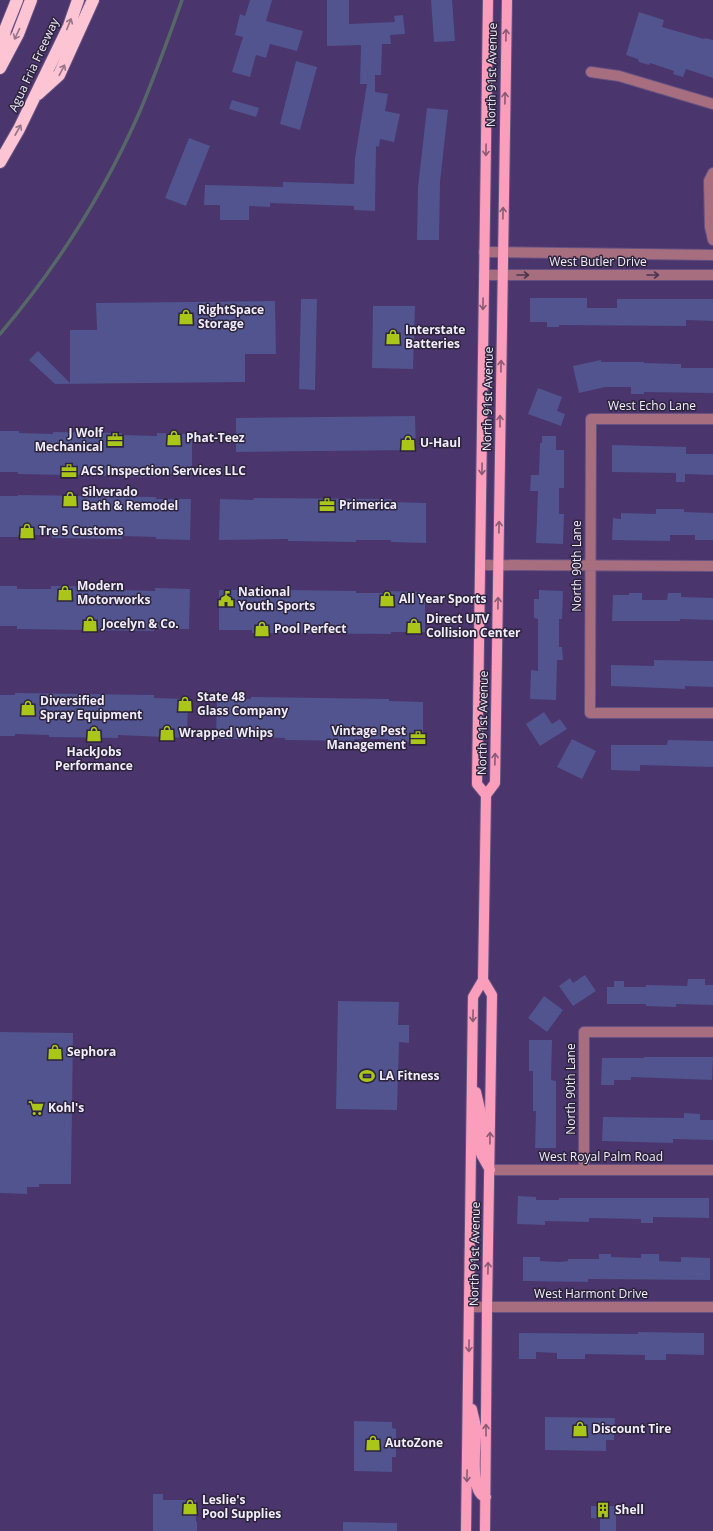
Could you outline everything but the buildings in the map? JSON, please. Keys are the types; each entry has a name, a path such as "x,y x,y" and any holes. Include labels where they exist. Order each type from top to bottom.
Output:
{"highway":[{"path":"0,62 5,30 17,0"},
{"path":"0,68 18,34 31,0"},
{"name":"Agua Fria Freeway","path":"0,162 19,129 34,98 68,26 78,0"},
{"path":"34,98 59,76 93,0"}],"main road":[{"name":"North 91st Avenue","path":"486,795 477,784 488,0"},
{"name":"North 91st Avenue","path":"466,1531 473,997 483,980 486,795 495,783 507,0"},
{"path":"487,69 505,69"},
{"name":"North 91st Avenue","path":"483,980 492,995 485,1531"},
{"path":"472,1080 480,1109 481,1154 490,1170"},
{"path":"468,1390 476,1427 475,1482 479,1494 486,1497"}],"street":[{"path":"591,72 619,76 713,104"},
{"path":"713,173 709,181 711,198 710,227 713,240"},
{"name":"West Butler Drive","path":"484,252 713,255"},
{"name":"West Butler Drive","path":"484,275 713,275"},
{"name":"West Echo Lane","path":"591,419 713,419"},
{"name":"North 90th Lane","path":"591,419 590,713 713,713"},
{"path":"480,565 713,566"},
{"name":"North 90th Lane","path":"584,1170 584,1032 713,1032"},
{"name":"West Royal Palm Road","path":"490,1170 713,1170"},
{"name":"West Harmont Drive","path":"469,1307 713,1306"}],"waterway":[{"path":"0,334 21,309 60,256 78,228 111,170 140,111 182,0"}],"place":[{"name":"RightSpace Storage","path":"186,317"},
{"name":"Interstate Batteries","path":"393,337"},
{"name":"Phat-Teez","path":"174,438"},
{"name":"J Wolf Mechanical","path":"115,440"},
{"name":"U-Haul","path":"408,443"},
{"name":"ACS Inspection Services LLC","path":"69,471"},
{"name":"Silverado Bath & Remodel","path":"70,499"},
{"name":"Primerica","path":"327,505"},
{"name":"Tre 5 Customs","path":"27,531"},
{"name":"Modern Motorworks","path":"65,593"},
{"name":"National Youth Sports","path":"226,599"},
{"name":"All Year Sports","path":"387,599"},
{"name":"Jocelyn & Co.","path":"90,624"},
{"name":"Direct UTV Collision Center","path":"414,626"},
{"name":"Pool Perfect","path":"262,629"},
{"name":"State 48 Glass Company","path":"185,704"},
{"name":"Diversified Spray Equipment","path":"28,708"},
{"name":"Wrapped Whips","path":"167,733"},
{"name":"HackJobs Performance","path":"94,734"},
{"name":"Vintage Pest Management","path":"418,738"},
{"name":"Sephora","path":"55,1052"},
{"name":"LA Fitness","path":"367,1076"},
{"name":"Kohl's","path":"36,1108"},
{"name":"Discount Tire","path":"580,1429"},
{"name":"AutoZone","path":"373,1443"},
{"name":"Leslie's Pool Supplies","path":"190,1507"},
{"name":"Shell","path":"603,1510"}]}
